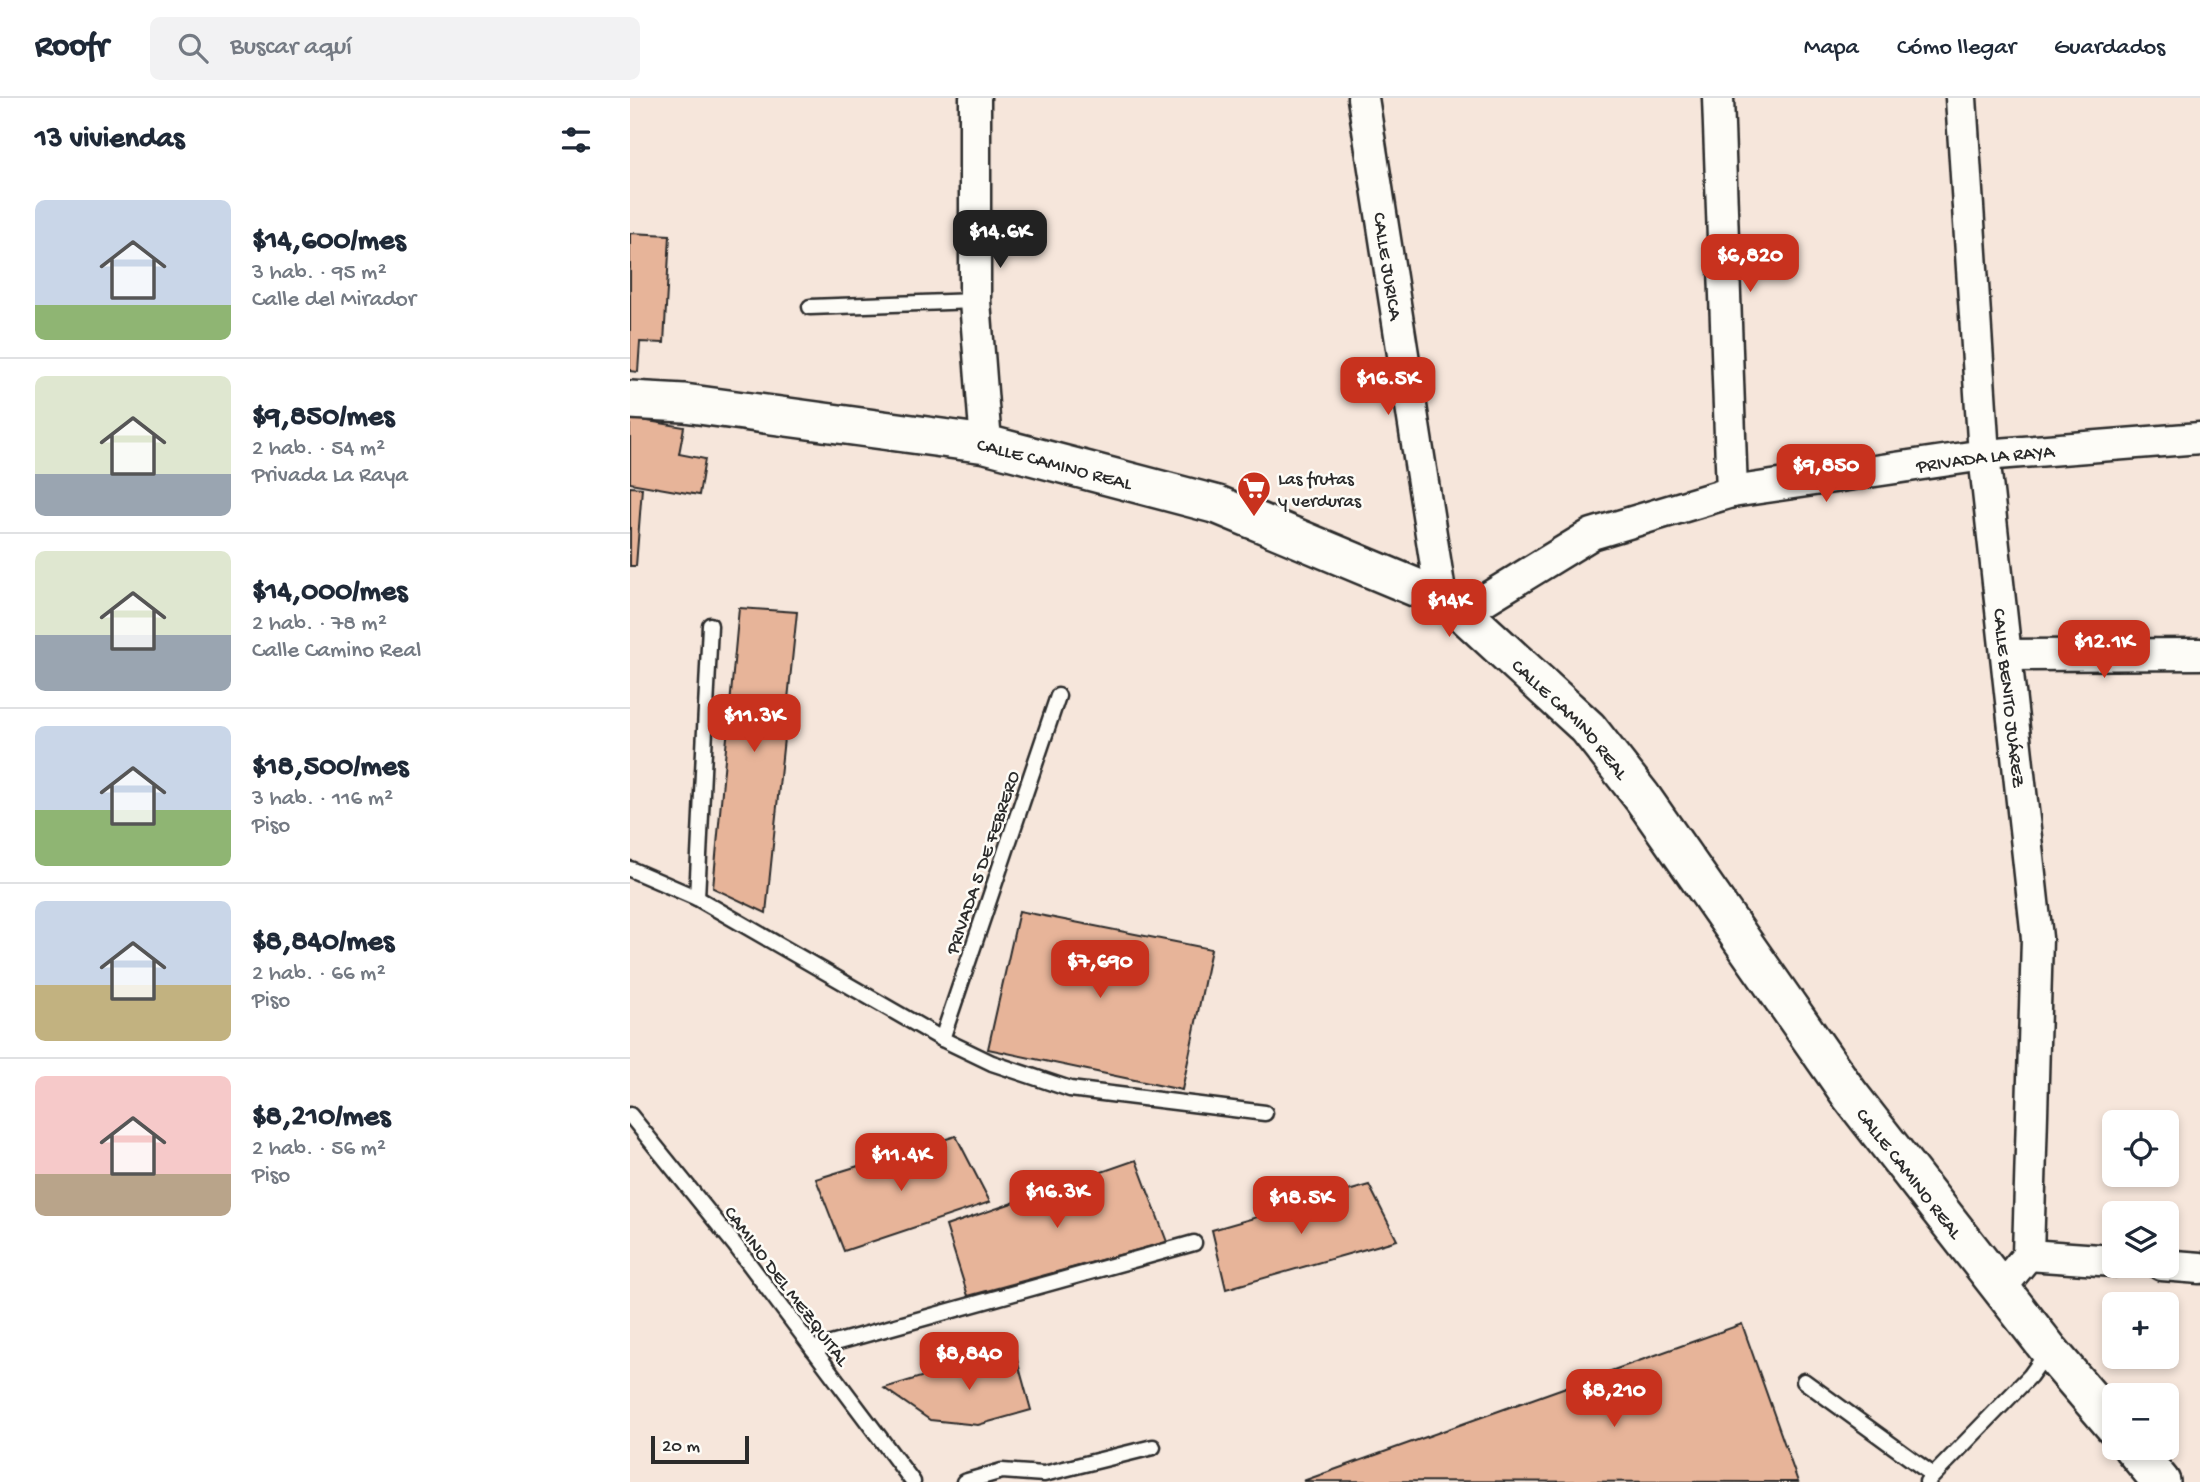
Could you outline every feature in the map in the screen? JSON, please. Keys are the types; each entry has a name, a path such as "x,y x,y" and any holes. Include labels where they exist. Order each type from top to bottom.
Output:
{"street":[{"path":"975,98 975,301 986,444"},
{"name":"CALLE JURICA","path":"1363,98 1452,606"},
{"path":"1718,98 1732,492"},
{"name":"CALLE BENITO JUÁREZ","path":"1961,98 1984,455 2037,938 2028,1255"},
{"name":"CALLE CAMINO REAL","path":"630,400 684,403 986,444 1218,505 1452,606 1588,728 1642,797 1850,1095 2049,1350 2102,1412"},
{"name":"PRIVADA LA RAYA","path":"1452,606 1592,534 1732,492 1984,455 2200,438"},
{"path":"2008,655 2200,654"},
{"path":"2001,1288 2028,1255 2102,1261"},
{"path":"2179,1266 2200,1268"},
{"path":"2143,1460 2161,1482"}],"lane":[{"path":"810,307 975,301"},
{"path":"697,898 710,625"},
{"name":"PRIVADA 5 DE FEBRERO","path":"942,1039 1058,696"},
{"path":"630,869 697,898 942,1039 992,1063 1070,1089 1265,1113"},
{"name":"CAMINO DEL MEZQUITAL","path":"630,1115 735,1245 913,1482"},
{"path":"813,1349 1195,1243"},
{"path":"1804,1381 1930,1479 2031,1376 2049,1350"},
{"path":"964,1482 1002,1471 1044,1474 1153,1447"}],"building":[{"path":"630,233 670,235 664,343 640,342 638,372 630,371"},
{"path":"630,418 684,427 679,454 705,459 699,495 630,483"},
{"path":"630,487 642,488 636,566 630,566"},
{"path":"739,608 797,612 766,913 713,888"},
{"path":"1019,911 1211,949 1182,1090 988,1049"},
{"path":"956,1136 990,1202 844,1251 816,1179"},
{"path":"1136,1160 1167,1242 968,1296 946,1226"},
{"path":"1369,1185 1397,1240 1226,1289 1212,1230"},
{"path":"1742,1324 1798,1482 1303,1481"},
{"path":"1014,1349 1031,1410 978,1425 930,1420 884,1388"}],"place":[{"name":"Las frutas y verduras","path":"1254,518"}]}
